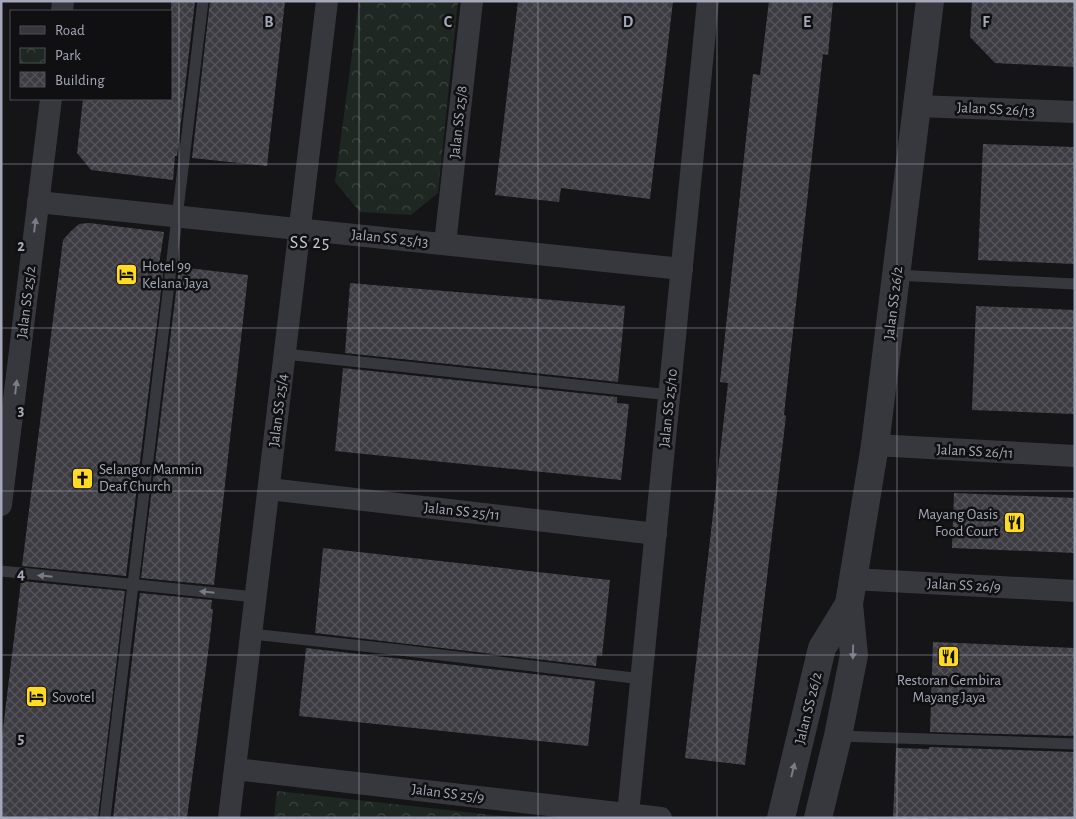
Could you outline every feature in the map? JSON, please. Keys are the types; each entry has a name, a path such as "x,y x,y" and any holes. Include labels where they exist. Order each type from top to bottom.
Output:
{"street":[{"name":"Jalan SS 25/4","path":"229,818 327,1"},
{"name":"Jalan SS 25/8","path":"445,244 472,1"},
{"name":"Jalan SS 25/10","path":"628,814 708,1"},
{"name":"Jalan SS 26/2","path":"818,818 838,736 854,655 851,592 875,446 930,1"},
{"name":"Jalan SS 25/2","path":"1,505 51,100"},
{"name":"Jalan SS 26/13","path":"917,106 1075,112"},
{"name":"Jalan SS 25/13","path":"38,202 682,268"},
{"name":"Jalan SS 26/11","path":"875,446 1075,456"},
{"name":"Jalan SS 25/11","path":"268,490 656,534"},
{"name":"Jalan SS 26/9","path":"851,592 1075,591"},
{"name":"Jalan SS 26/2","path":"781,818 822,648 851,592"},
{"name":"Jalan SS 25/9","path":"234,768 661,818"}],"lane":[{"path":"105,818 203,1"},
{"path":"896,275 1075,284"},
{"path":"285,354 670,395"},
{"path":"1,571 256,597"},
{"path":"251,634 642,679"},
{"path":"838,736 1075,744"}],"green space":[{"path":"359,1 458,1 438,193 411,215 360,212 335,182"},
{"path":"277,791 518,818 274,818"}],"building":[{"path":"171,1 195,1 173,180 91,170 77,153 83,100 172,100"},
{"path":"210,1 285,1 267,166 192,158"},
{"path":"518,1 673,1 650,199 561,188 559,202 495,195"},
{"path":"769,1 833,1 828,55 823,54 784,415 786,416 745,765 685,758 728,383 720,382 750,101 753,74 760,75"},
{"path":"972,1 1075,1 1075,67 995,63 970,37"},
{"path":"983,144 1075,147 1075,264 978,260"},
{"path":"89,223 164,232 159,265 164,266 126,576 22,566 63,240 79,224"},
{"path":"179,267 248,275 214,585 141,578"},
{"path":"350,283 625,306 618,382 345,353"},
{"path":"976,306 1075,310 1075,414 972,410"},
{"path":"343,368 617,397 617,403 629,404 621,480 335,451"},
{"name":"Mayang Oasis Food Court","path":"954,493 1075,498 1075,553 952,548"},
{"path":"323,548 610,580 602,656 597,655 596,666 315,633"},
{"path":"21,581 125,591 98,818 1,818 1,745"},
{"path":"140,593 212,600 210,637 187,818 113,818"},
{"path":"933,642 1075,648 1075,736 930,732"},
{"path":"306,648 595,681 588,746 299,716"},
{"path":"929,747 1075,752 1075,818 893,818 896,748 929,749"}],"place":[{"name":"Hotel 99 Kelana Jaya","path":"126,275"},
{"name":"Selangor Manmin Deaf Church","path":"83,478"},
{"name":"Mayang Oasis Food Court","path":"1014,523"},
{"name":"Restoran Gembira Mayang Jaya","path":"949,657"},
{"name":"Sovotel","path":"36,697"}],"district":[{"name":"SS 25","path":"310,242"}]}
